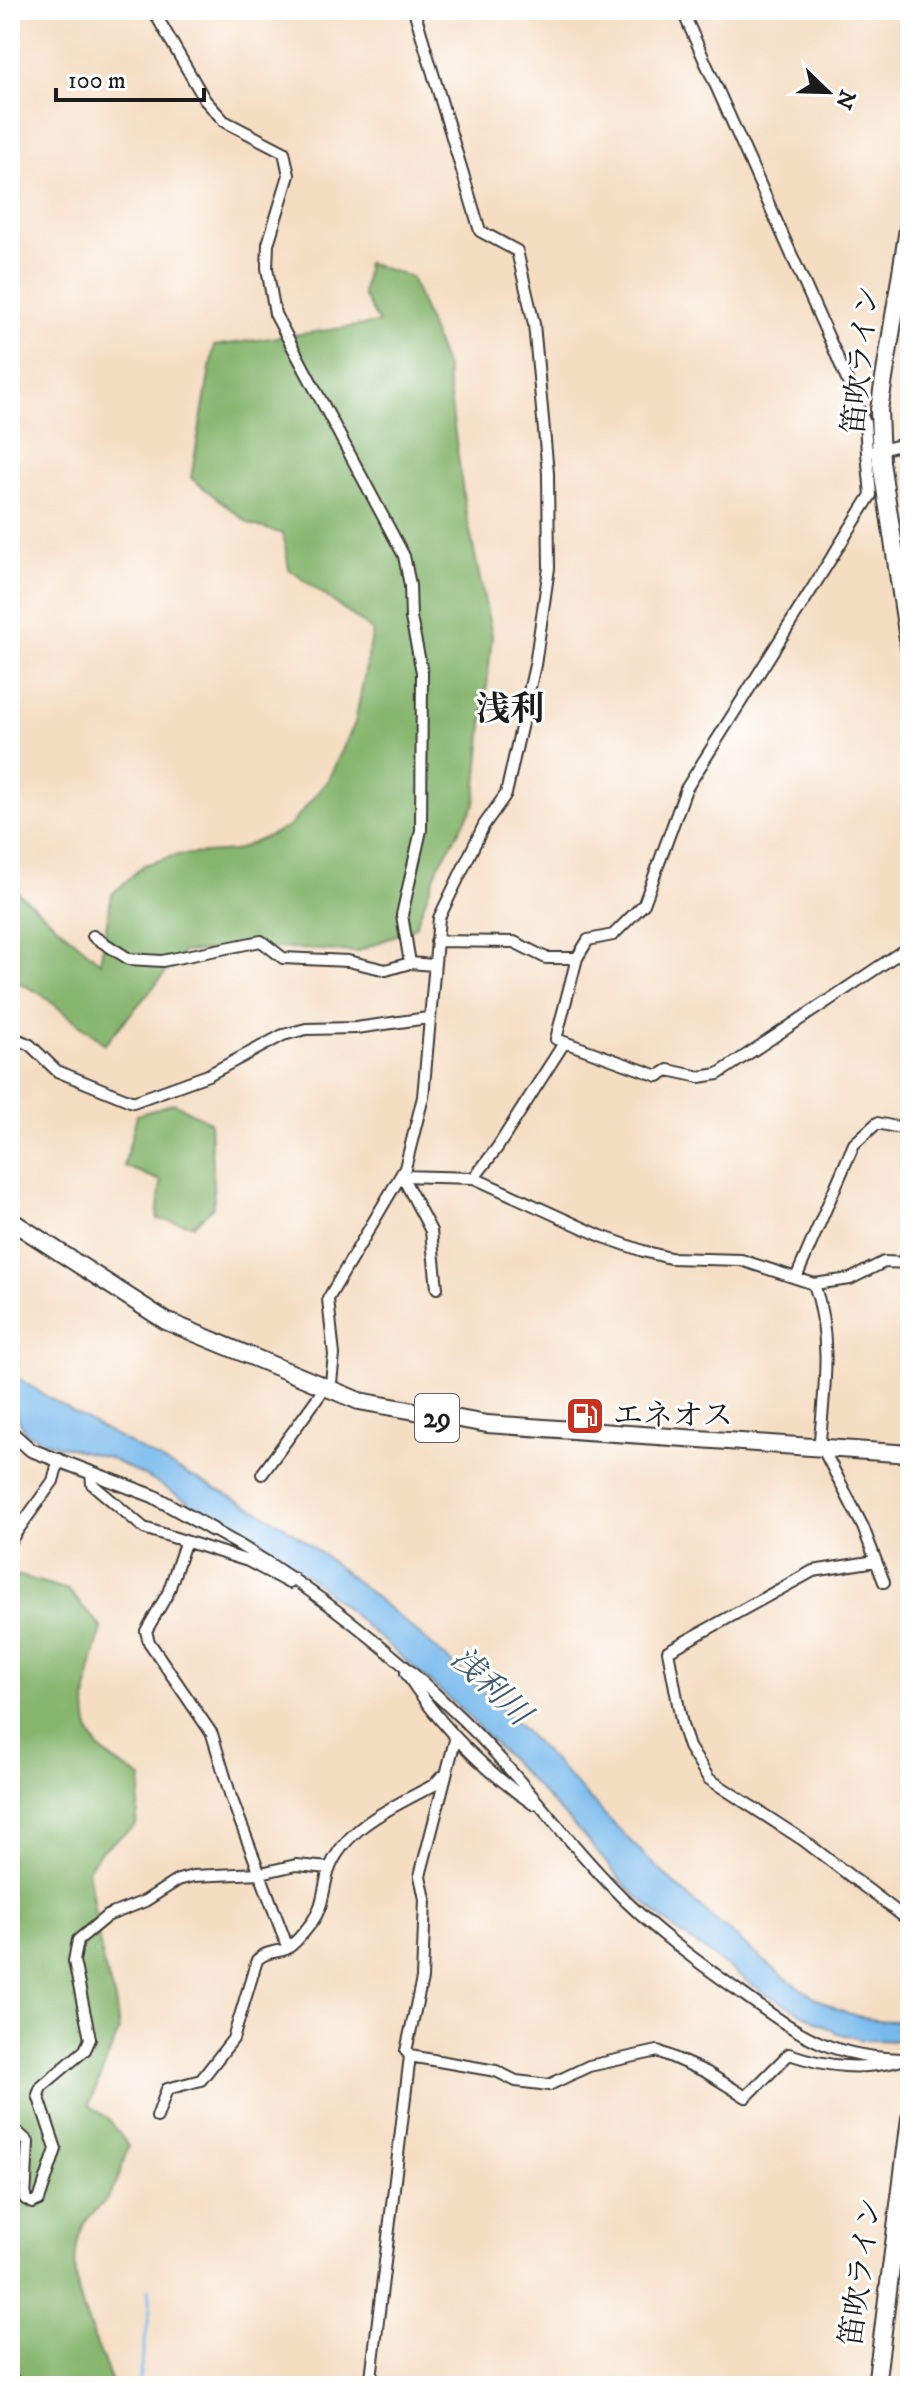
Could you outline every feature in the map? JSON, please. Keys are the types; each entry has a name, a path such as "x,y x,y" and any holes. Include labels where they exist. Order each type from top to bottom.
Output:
{"main road":[{"name":"笛吹ライン","path":"910,216 883,369 873,451 910,652"},
{"name":"29","path":"10,1220 166,1321 327,1391 436,1418 487,1424 910,1454"},
{"name":"笛吹ライン","path":"876,2386 910,2118"}],"street":[{"path":"153,10 205,100 224,121 284,152 289,175 268,244 267,268 275,314 404,556 422,672 421,830 402,915 410,963"},
{"path":"262,1474 327,1391 334,1355 328,1299 377,1210 402,1176 423,1097 439,918 484,825 506,794 535,665 549,568 548,473 539,369 525,276 517,251 480,231 414,10"},
{"path":"682,10 865,423 873,451 871,495 686,789 644,904 613,935 588,940 577,958 556,1039 658,1076 668,1070 700,1077 718,1074 910,946"},
{"path":"873,451 901,445 910,430"},
{"path":"93,936 129,959 162,961 261,941 283,958 348,961 386,970 410,963 433,965"},
{"path":"436,941 514,942 546,958 577,958"},
{"path":"10,1036 30,1045 57,1071 133,1102 208,1075 283,1035 306,1029 356,1028 428,1018"},
{"path":"474,1178 564,1043"},
{"path":"796,1278 854,1144 877,1123 910,1130"},
{"path":"402,1176 474,1178 601,1236 643,1251 670,1258 741,1260 814,1284 850,1279 884,1262 910,1263"},
{"path":"402,1176 431,1231 437,1288"},
{"path":"814,1284 825,1315 827,1356 821,1450 863,1527 884,1582"},
{"path":"12,1432 31,1450 153,1496 293,1578 399,1661 466,1722 613,1888 662,1935 777,2018 829,2049 853,2055 907,2059"},
{"path":"10,1541 53,1481 59,1459"},
{"path":"91,1472 92,1484 144,1528 248,1561 289,1583 293,1578"},
{"path":"185,1543 168,1593 146,1631 149,1642 212,1734 231,1797 288,1948"},
{"path":"876,1561 813,1571 668,1651 689,1747 709,1779 792,1832 908,1920 910,1915"},
{"path":"399,1661 455,1740 502,1783 545,1813"},
{"path":"455,1740 420,1876 425,1899 422,1979 406,2051 410,2056 496,2071 516,2081 549,2085 589,2066 658,2051 706,2072 746,2097 789,2054 838,2067 883,2065 907,2059"},
{"path":"157,2117 167,2089 201,2080 233,2039 257,1960 263,1954 288,1948 312,1922 326,1894 330,1868 362,1826 434,1785 445,1772"},
{"path":"10,2125 28,2142 23,2190 25,2199 32,2203 39,2200 56,2149 41,2108 41,2087 85,2050 90,2039 74,1961 78,1940 107,1916 145,1901 178,1880 193,1876 261,1873 296,1865 330,1868"},
{"path":"370,2386 410,2056"},
{"path":"10,2374 16,2386"}],"green space":[{"path":"367,263 411,277 446,368 465,508 492,636 475,804 439,865 415,927 357,952 279,948 183,952 105,1044 38,992 10,979 10,886 100,962 112,894 144,865 177,855 234,851 289,827 328,780 355,723 373,631 289,569 283,534 250,524 191,478 214,346 379,323 363,295"},
{"path":"174,1103 210,1122 214,1206 194,1225 157,1219 161,1181 124,1166 137,1115"},
{"path":"10,1573 68,1590 102,1628 87,1690 86,1707 92,1737 114,1761 142,1778 136,1825 101,1851 88,1869 102,1960 115,2000 119,2030 89,2105 109,2119 128,2146 114,2188 83,2226 75,2267 83,2308 113,2386 10,2386"}],"water":[{"path":"10,1373 95,1425 295,1533 452,1663 506,1713 675,1884 766,1963 810,1995 834,2007 884,2021 910,2019 910,2041 863,2040 838,2033 764,1993 674,1929 626,1886 581,1833 462,1710 311,1578 158,1483 107,1457 53,1444 26,1433 10,1402"}],"waterway":[{"path":"138,2386 150,2309 148,2289"}],"place":[{"name":"エネオス","path":"585,1416"}],"district":[{"name":"浅利","path":"510,710"}],"water label":[{"name":"浅利川","path":"490,1687"}]}
